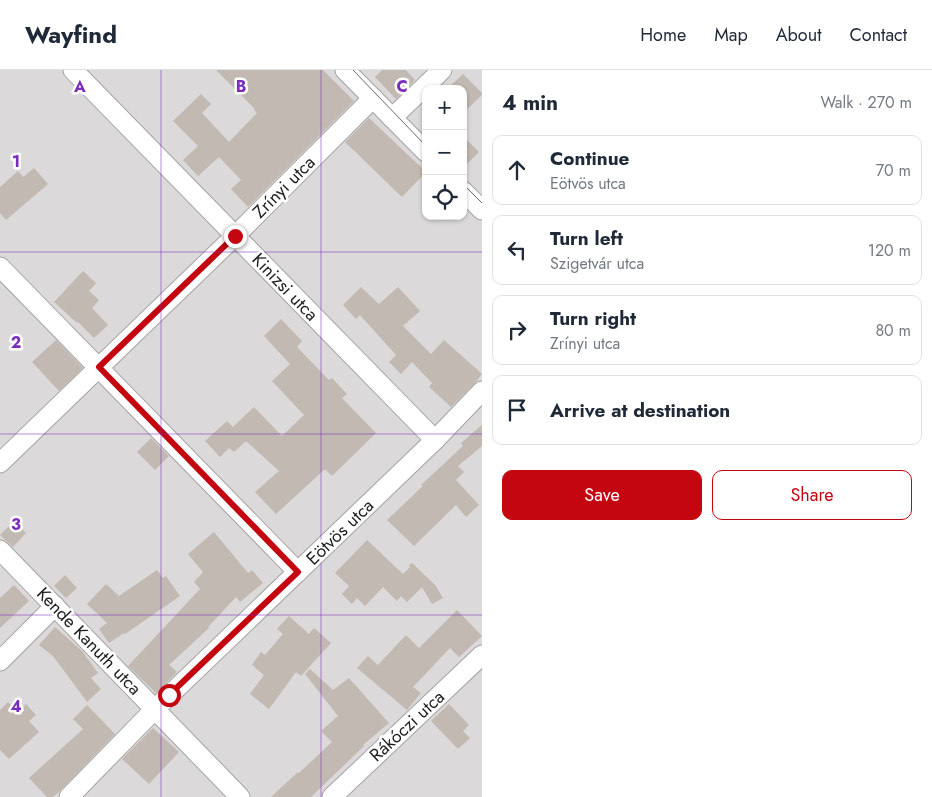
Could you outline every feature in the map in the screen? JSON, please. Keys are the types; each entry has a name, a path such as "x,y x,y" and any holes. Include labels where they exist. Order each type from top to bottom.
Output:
{"street":[{"name":"Kinizsi utca","path":"73,70 435,440"},
{"path":"345,70 422,148"},
{"path":"392,118 442,70"},
{"name":"Zrínyi utca","path":"0,463 235,236 373,98"},
{"path":"467,195 482,210"},
{"path":"0,267 298,572"},
{"name":"Eötvös utca","path":"69,797 154,709 435,440 482,391"},
{"name":"Kende Kanuth utca","path":"0,550 240,797"},
{"path":"0,661 55,606"},
{"name":"Rákóczi utca","path":"332,797 482,655"}],"shaded area":[{"path":"0,70 482,70 482,797 0,797"}],"building":[{"path":"216,70 323,70 354,101 248,207 231,189 241,180 219,157 198,176 183,160 198,146 173,121 201,94 211,104 202,113 229,142 257,113"},
{"path":"382,70 406,70 415,80 396,99 375,77"},
{"path":"463,74 482,95 467,109 467,85 451,85"},
{"path":"369,118 422,168 422,176 402,197 345,142"},
{"path":"467,140 479,152 467,164"},
{"path":"34,168 48,184 6,220 0,213 0,187 18,171 23,177"},
{"path":"83,271 96,283 89,291 99,300 92,308 108,325 94,338 54,302"},
{"path":"361,287 379,304 398,287 420,311 403,326 431,354 444,340 482,374 451,407 429,387 432,383 412,362 401,374 389,362 396,355 360,315 356,319 343,305"},
{"path":"281,319 302,341 297,347 329,380 332,378 347,394 342,398 376,433 332,476 325,469 276,514 255,492 279,471 246,441 234,452 229,448 220,457 205,441 227,421 233,427 254,407 282,436 304,415 272,381 290,364 264,336"},
{"path":"56,340 83,368 59,391 32,362"},
{"path":"482,425 482,446 458,466 464,472 456,480 479,505 466,517 456,505 414,546 387,520 463,446 461,443"},
{"path":"151,438 169,456 155,470 137,452"},
{"path":"14,521 26,533 13,547 0,535"},
{"path":"214,532 248,573 252,570 263,583 240,602 236,597 209,628 169,665 177,672 156,693 128,666 200,589 194,582 203,572 188,554"},
{"path":"367,540 403,574 412,563 435,585 443,598 432,604 422,587 407,602 401,596 397,601 383,587 365,606 357,598 352,604 342,594 349,586 335,573"},
{"path":"157,570 163,578 166,576 180,596 109,643 99,629 107,623 87,604 106,584 119,596"},
{"path":"65,575 77,588 66,598 54,586"},
{"path":"14,585 29,601 0,628 0,598"},
{"path":"457,610 482,636 459,657 450,648 413,687 421,693 407,710 357,668 368,656 378,665 406,635 419,648"},
{"path":"289,616 309,634 314,628 331,643 301,676 296,672 269,709 250,694 264,675 252,665 261,652 265,655 283,634 277,629"},
{"path":"55,627 82,651 98,673 91,678 101,689 87,702 53,656 39,645"},
{"path":"310,669 333,690 349,678 389,723 363,745 311,797 271,797 332,742 321,731 338,716 305,674"},
{"path":"8,702 17,712 26,704 36,715 29,721 39,732 9,759 0,750 0,710"},
{"path":"449,704 469,725 463,731 470,738 458,749 431,721"},
{"path":"87,705 115,734 60,791 53,797 47,797 29,778 83,729 73,719"},
{"path":"153,728 179,752 149,784 122,759"}],"tram line":[{"path":"353,70 422,142"},
{"path":"467,188 482,203"}],"route":[{"path":"169,695 298,572 99,367 235,236"}]}
